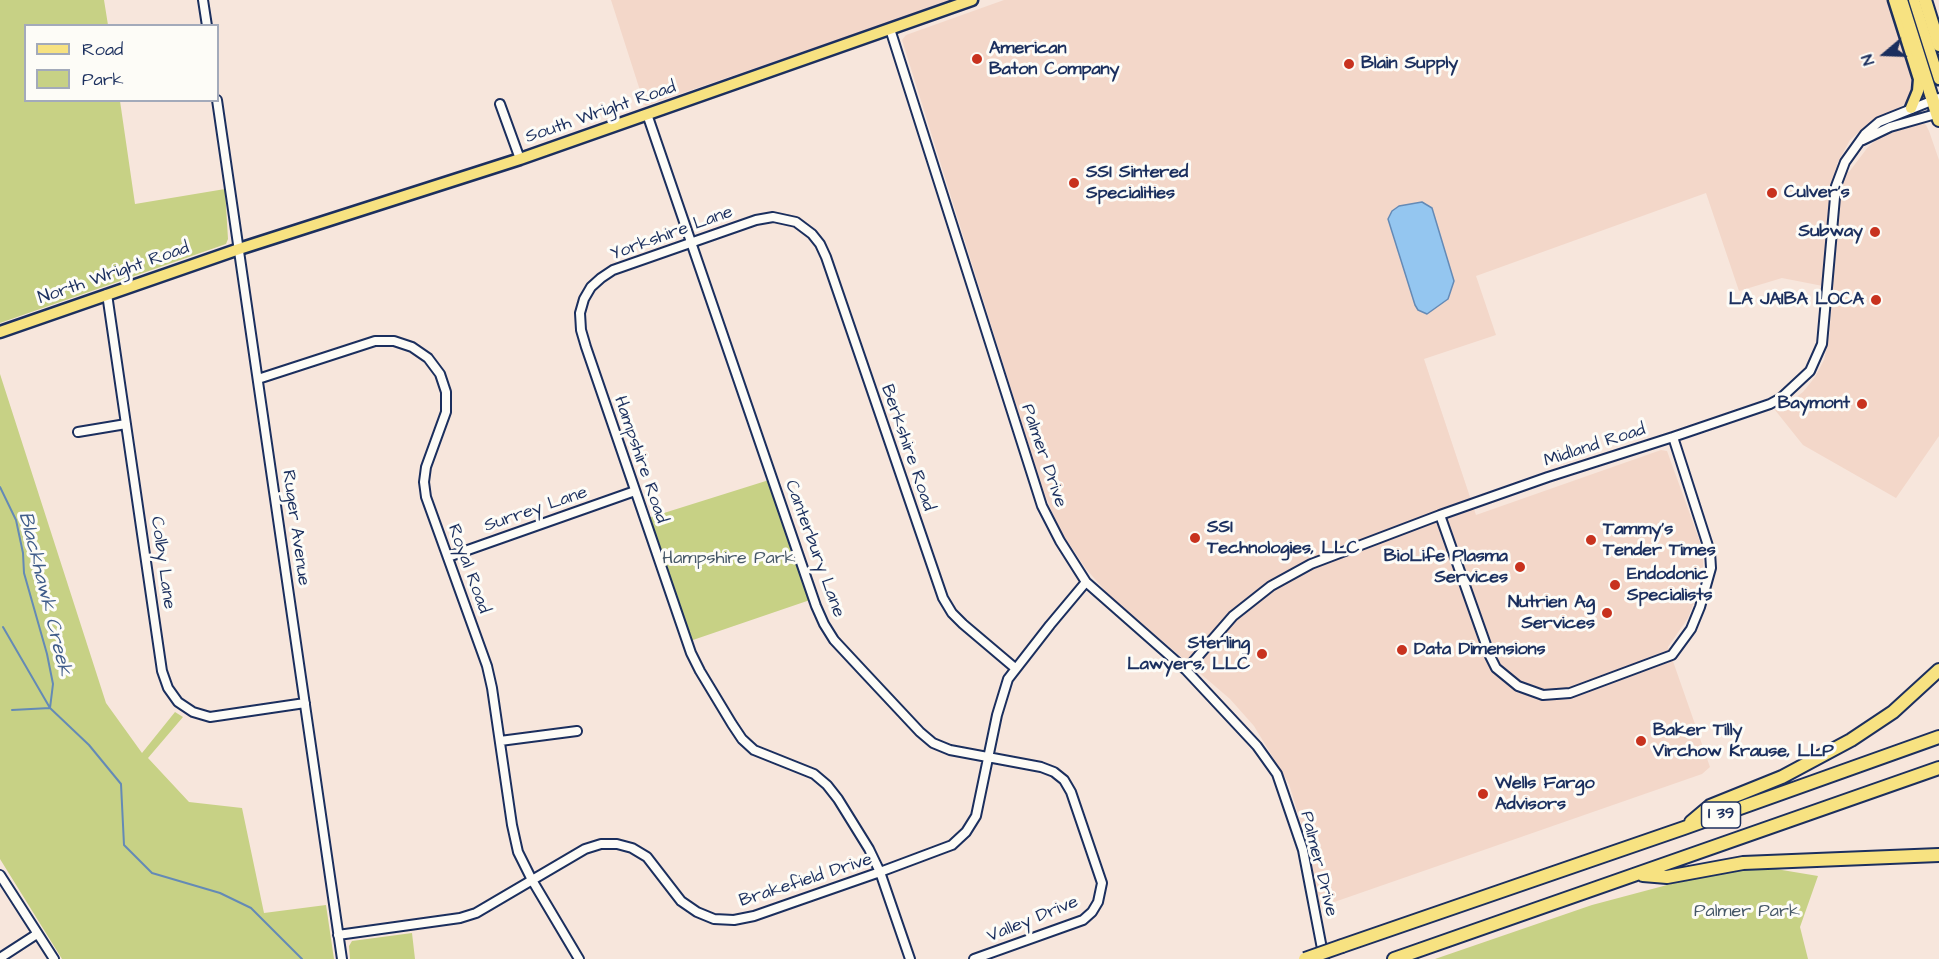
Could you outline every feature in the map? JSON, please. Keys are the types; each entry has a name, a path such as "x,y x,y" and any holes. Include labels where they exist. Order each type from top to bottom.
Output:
{"highway":[{"path":"1901,0 1938,108"},
{"path":"1925,0 1939,45"},
{"path":"1684,828 1710,806 1782,777 1851,740 1893,712 1939,670"},
{"name":"I 39","path":"1305,959 1939,737"},
{"name":"I 39","path":"1394,959 1939,768"},
{"path":"1639,874 1667,877 1743,863 1939,855"}],"main road":[{"name":"South Wright Road","path":"239,249 520,159 972,0"},
{"path":"1894,0 1919,79 1918,91 1911,108"},
{"path":"1914,0 1939,79"},
{"name":"North Wright Road","path":"0,332 239,249"}],"street":[{"path":"203,0 207,24"},
{"name":"Palmer Drive","path":"890,29 1042,506 1060,541 1086,582 1186,669 1257,746 1277,774 1303,850 1324,959"},
{"name":"Ruger Avenue","path":"218,102 342,957"},
{"path":"500,104 520,159"},
{"name":"Midland Road","path":"1186,669 1233,616 1271,586 1311,564 1548,477 1776,401 1810,371 1822,344 1836,186 1845,162 1869,129 1879,122 1911,108 1938,108"},
{"path":"1861,140 1938,108"},
{"name":"Canterbury Lane","path":"646,114 824,624 834,640 933,743 950,750 1041,767 1054,772 1064,780 1071,792 1102,883 1098,902"},
{"name":"Yorkshire Lane","path":"580,313 591,287 613,270 756,220 773,217 796,222"},
{"name":"Berkshire Road","path":"796,222 812,234 826,257 943,598 952,613 963,624 1015,668"},
{"name":"Colby Lane","path":"107,294 162,671 168,688 178,702 193,712 210,717 305,703"},
{"name":"Hampshire Road","path":"580,313 581,330 586,347 691,653 700,671 742,739 754,750 814,774 838,799 869,849 880,872 910,959"},
{"name":"Royal Road","path":"258,379 375,341 394,341 412,347 428,358 440,374 446,392 447,412 426,467 424,482 426,497 487,666 518,852 579,959"},
{"path":"78,432 126,424"},
{"path":"1440,515 1496,668 1518,686 1543,695 1570,693 1672,655 1690,629 1700,607 1711,568 1710,552 1673,437"},
{"name":"Surrey Lane","path":"448,557 635,491"},
{"name":"Brakefield Drive","path":"338,935 460,918 490,906 585,849 601,844 616,844 632,848 647,857 681,901 697,912 714,919 734,920 754,916 952,844 966,832 976,816 996,715 1008,679 1086,582"},
{"path":"500,741 577,731"},
{"path":"0,875 54,959"},
{"name":"Valley Drive","path":"974,959 1083,920 1098,902"},
{"path":"0,958 37,934"}],"shaded area":[{"path":"611,0 953,0 645,106"},
{"path":"1004,0 1891,0 1915,83 1911,97 1902,106 1877,119 1850,140 1837,164 1849,172 1876,140 1907,126 1922,123 1929,131 1939,160 1939,436 1896,498 1803,445 1775,410 1803,392 1815,377 1824,360 1829,337 1833,288 1782,278 1739,291 1706,193 1476,276 1496,335 1424,359 1476,515 1661,450 1667,451 1703,550 1703,568 1699,589 1688,618 1668,647 1710,767 1702,774 1320,907 1307,844 1289,784 1254,726 1230,699 1110,596 1086,569 1058,527 1041,485 902,40 906,35"}],"green space":[{"path":"0,0 104,0 108,24 24,24 24,102 120,102 135,204 225,189 228,239 226,244 0,323"},
{"path":"0,374 106,703 142,753 175,712 183,717 148,758 189,802 242,808 264,913 326,905 334,959 62,959 0,859"},
{"name":"Hampshire Park","path":"769,480 810,600 690,641 648,518"},
{"name":"Palmer Park","path":"1746,864 1818,876 1800,927 1808,959 1435,959 1592,905"},
{"path":"412,933 415,959 350,959 349,946 352,941"}],"water":[{"path":"1422,202 1432,208 1454,281 1448,299 1427,314 1418,310 1415,305 1388,219 1392,211 1399,206"}],"waterway":[{"name":"Blackhawk Creek","path":"0,487 16,520 23,553 24,573 53,684 50,708 12,710"},
{"path":"3,627 50,708 89,745 121,784 124,845 152,873 220,893 251,908 302,959"}],"place":[{"name":"American Baton Company","path":"977,59"},
{"name":"Blain Supply","path":"1349,64"},
{"name":"SSI Sintered Specialities","path":"1074,183"},
{"name":"Culver's","path":"1772,193"},
{"name":"Subway","path":"1875,232"},
{"name":"LA JAIBA LOCA","path":"1876,300"},
{"name":"Baymont","path":"1862,404"},
{"name":"SSI Technologies, LLC","path":"1195,538"},
{"name":"Tammy's Tender Times","path":"1591,540"},
{"name":"BioLife Plasma Services","path":"1520,567"},
{"name":"Endodonic Specialists","path":"1615,585"},
{"name":"Nutrien Ag Services","path":"1607,613"},
{"name":"Data Dimensions","path":"1402,650"},
{"name":"Sterling Lawyers, LLC","path":"1262,654"},
{"name":"Baker Tilly Virchow Krause, LLP","path":"1641,741"},
{"name":"Wells Fargo Advisors","path":"1483,794"}]}
